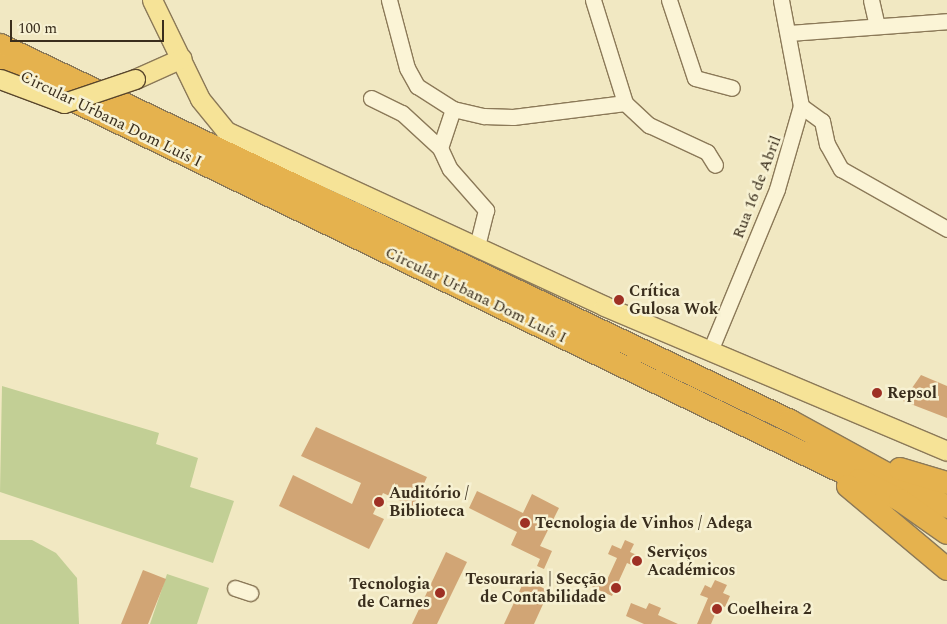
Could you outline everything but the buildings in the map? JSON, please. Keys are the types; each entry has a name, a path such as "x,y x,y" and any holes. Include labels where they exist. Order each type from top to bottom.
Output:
{"highway":[{"name":"Circular Urbana Dom Luís I","path":"0,45 790,421 866,460 947,507"},
{"name":"Circular Urbana Dom Luís I","path":"0,65 900,500 947,533"},
{"path":"809,457 947,569"},
{"path":"866,460 947,483"}],"main road":[{"path":"152,0 182,58 200,99 226,131 710,350 947,451"},
{"path":"0,79 64,102 135,79 182,58"}],"street":[{"path":"389,0 414,80 453,109 484,116 513,117 625,103"},
{"path":"593,0 625,103 649,126 707,152 714,165"},
{"path":"669,0 695,78 732,88"},
{"name":"Rua 16 de Abril","path":"710,350 778,189 801,106 781,0"},
{"path":"871,0 876,25"},
{"path":"788,33 947,21"},
{"path":"370,98 402,113 440,148 450,169 486,210 477,246"},
{"path":"801,106 822,121 827,144 841,169 947,229"},
{"path":"440,148 453,109"}],"green space":[{"path":"2,386 159,433 156,444 198,458 190,487 234,501 213,563 0,492"},
{"path":"0,540 32,540 56,553 77,578 79,624 0,624"},
{"path":"167,574 209,588 197,624 150,624"}],"place":[{"name":"Crítica Gulosa Wok","path":"619,300"},
{"name":"Repsol","path":"877,393"},
{"name":"Auditório / Biblioteca","path":"379,502"},
{"name":"Tecnologia de Vinhos / Adega","path":"525,523"},
{"name":"Serviços Académicos","path":"637,561"},
{"name":"Tesouraria | Secção de Contabilidade","path":"616,588"},
{"name":"Tecnologia de Carnes","path":"440,593"},
{"name":"Coelheira 2","path":"717,609"}]}
